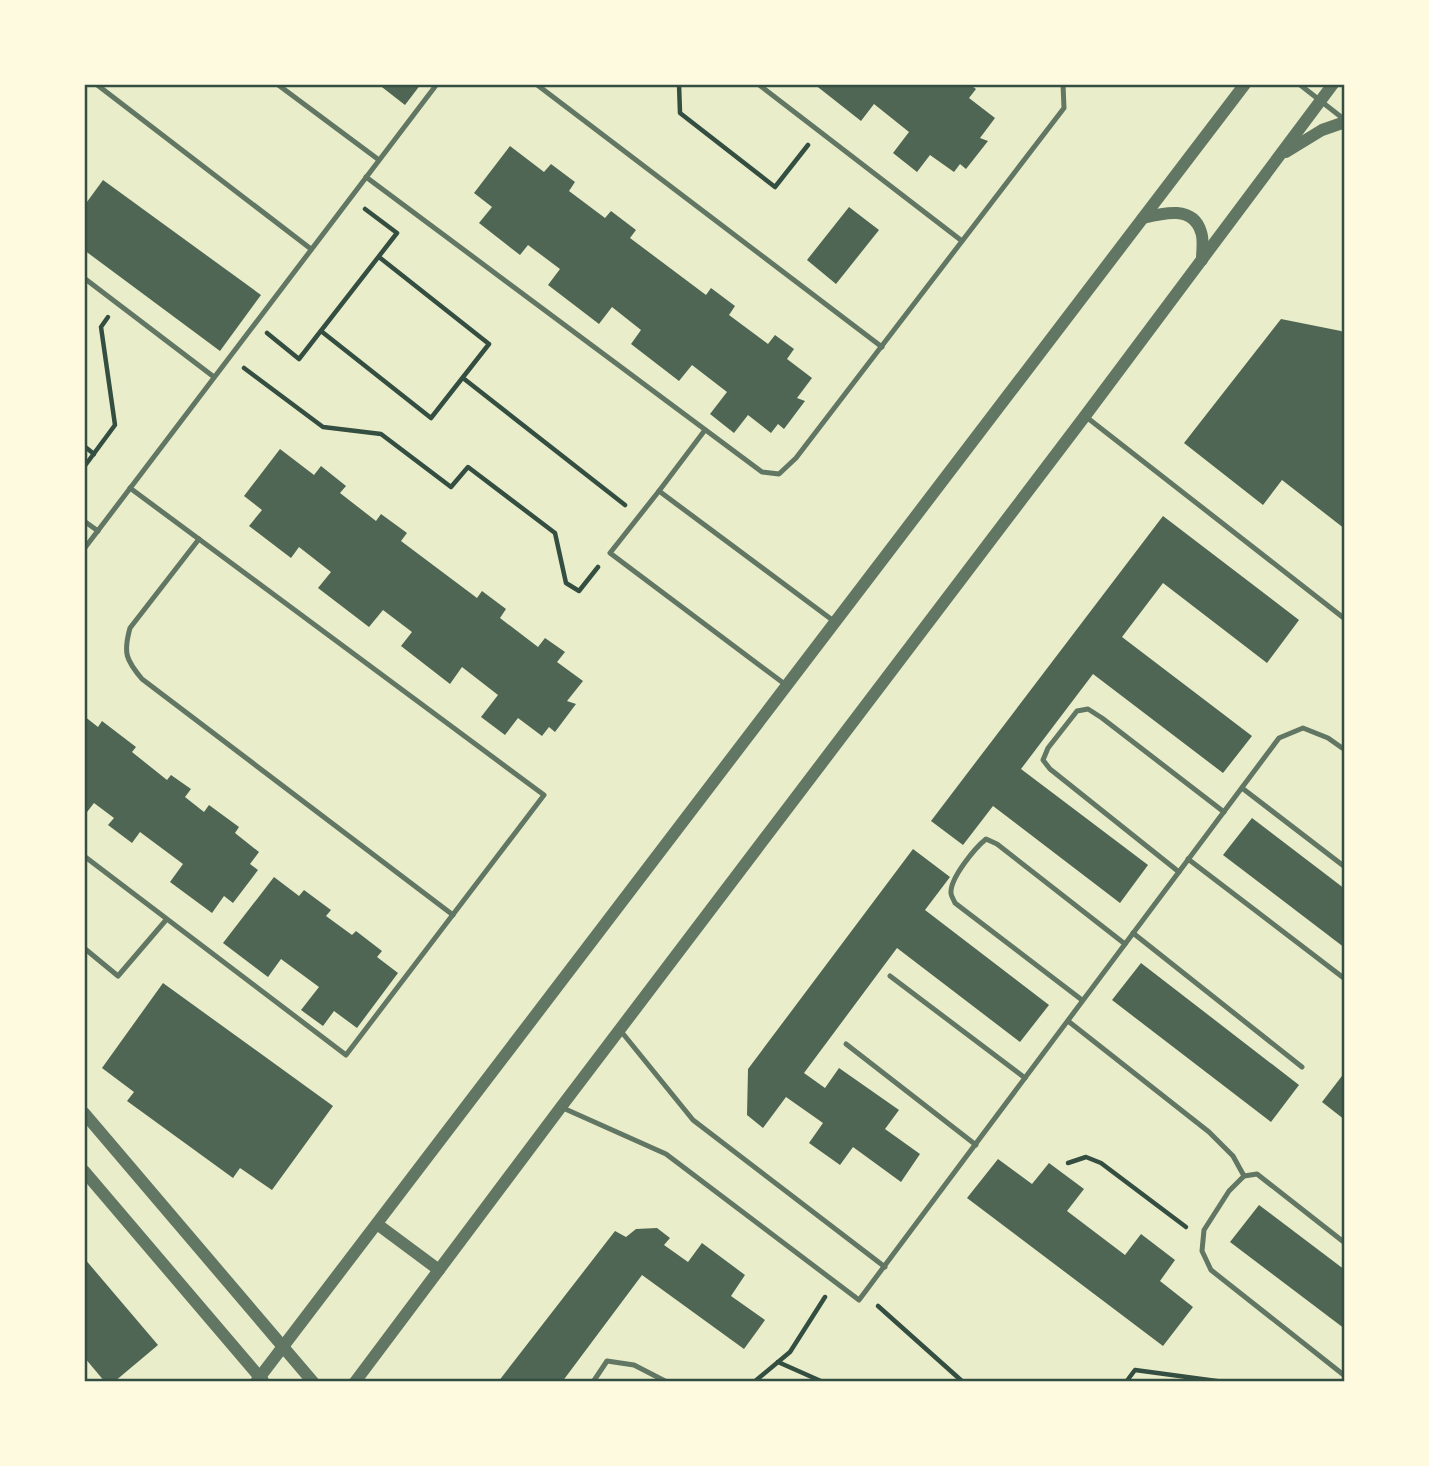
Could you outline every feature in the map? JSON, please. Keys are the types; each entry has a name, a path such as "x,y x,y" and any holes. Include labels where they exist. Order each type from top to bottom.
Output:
{"street":[{"path":"355,1382 1333,84"},
{"path":"84,1171 260,1380 283,1346 1241,87"},
{"path":"1280,155 1322,130 1345,121"},
{"path":"1143,218 1172,211 1189,216 1201,231 1202,260"},
{"path":"84,1113 313,1382"},
{"path":"377,1224 439,1270"}],"lane":[{"path":"96,84 311,249"},
{"path":"277,84 379,160"},
{"path":"84,549 437,84"},
{"path":"536,84 882,347"},
{"path":"758,84 962,241"},
{"path":"366,177 762,472 779,474 796,458 1064,107 1063,84"},
{"path":"1299,84 1345,121"},
{"path":"84,278 214,377"},
{"path":"1085,416 1345,619"},
{"path":"705,430 610,553 787,686"},
{"path":"84,856 346,1055 544,795 130,488"},
{"path":"659,491 835,622"},
{"path":"84,521 98,531"},
{"path":"199,539 130,628 125,645 128,663 142,679 453,915"},
{"path":"1179,872 1051,769 1043,760 1048,748 1077,711 1088,709 1224,812"},
{"path":"561,1107 666,1154 859,1300 1279,738 1303,728 1328,738 1345,750"},
{"path":"1242,788 1345,867"},
{"path":"1082,1000 955,903 951,894 953,881 978,846 986,839 997,844 1125,944"},
{"path":"1188,859 1345,979"},
{"path":"84,948 118,976 166,920"},
{"path":"1133,933 1303,1068"},
{"path":"890,976 1025,1078"},
{"path":"1068,1021 1209,1132 1233,1156 1244,1176"},
{"path":"620,1031 693,1120 884,1267"},
{"path":"846,1044 976,1144"},
{"path":"1345,1243 1257,1174 1244,1176 1228,1191 1204,1230 1202,1251 1211,1270 1345,1376"},
{"path":"593,1382 607,1362 634,1365 667,1382"}],"path":[{"path":"679,84 680,114 775,187 819,131"},
{"path":"255,323 299,359 379,257 397,233 350,198"},
{"path":"321,331 431,418 463,378 489,344 379,257"},
{"path":"84,467 115,425 101,327 118,303"},
{"path":"229,357 323,427 381,434 451,487 468,467 555,533 566,583 579,592 610,553"},
{"path":"463,378 639,516"},
{"path":"84,446 93,454"},
{"path":"1068,1163 1086,1157 1101,1163 1203,1240"},
{"path":"754,1382 790,1352 835,1282"},
{"path":"864,1293 963,1382"},
{"path":"778,1362 823,1382"},
{"path":"1126,1382 1135,1370 1224,1382"}],"building":[{"path":"378,84 421,84 405,105"},
{"path":"814,84 969,84 976,89 969,98 995,118 980,138 988,141 966,169 960,164 954,172 930,155 917,172 893,153 909,132 874,104 861,121"},
{"path":"510,146 544,172 551,164 575,182 569,191 605,218 611,211 636,230 630,238 706,295 711,288 735,306 729,315 768,344 775,335 794,349 787,359 812,378 797,398 805,401 784,429 778,424 771,433 748,415 734,433 710,414 727,392 692,365 679,381 631,344 641,330 612,307 599,324 548,285 560,269 528,245 520,255 479,223 492,207 474,193"},
{"path":"103,180 261,295 220,351 84,250 84,206"},
{"path":"849,207 879,230 836,284 807,260"},
{"path":"1281,319 1345,334 1345,529 1282,480 1263,505 1184,443"},
{"path":"280,449 314,475 321,466 346,486 340,493 376,521 381,514 407,533 401,541 477,598 482,591 506,609 500,618 538,647 545,638 565,652 557,662 583,681 567,701 576,704 555,732 549,727 542,736 518,718 505,735 481,717 498,695 462,667 450,684 401,646 412,632 383,610 369,627 318,588 331,572 299,547 291,558 249,526 262,510 244,496"},
{"path":"1163,516 1299,620 1267,663 1163,583 1122,637 1252,736 1223,773 1093,674 1021,769 1148,865 1120,903 993,806 963,845 931,821"},
{"path":"84,716 98,727 102,721 136,747 132,752 167,780 171,775 191,789 185,797 204,812 209,805 239,827 235,833 259,852 250,864 258,870 233,903 224,896 212,913 170,882 183,864 140,832 132,843 108,825 114,818 94,803 84,816"},
{"path":"1252,818 1345,889 1345,948 1223,855"},
{"path":"913,849 950,877 925,910 1049,1005 1020,1042 897,948 804,1073 825,1088 839,1068 899,1110 885,1129 920,1154 901,1182 853,1147 840,1165 809,1143 823,1123 786,1097 763,1128 747,1115 748,1069"},
{"path":"274,877 299,896 304,890 331,910 326,916 352,935 356,931 382,951 377,957 398,973 357,1028 334,1011 323,1026 301,1010 319,987 281,959 268,977 223,943"},
{"path":"1141,963 1299,1085 1271,1122 1112,1000"},
{"path":"163,983 333,1106 272,1190 240,1168 233,1178 127,1101 134,1092 102,1068"},
{"path":"1345,1072 1345,1120 1322,1102"},
{"path":"998,1159 1032,1184 1049,1163 1084,1189 1067,1211 1125,1255 1141,1234 1175,1260 1160,1281 1193,1307 1163,1346 967,1198"},
{"path":"1259,1205 1345,1270 1345,1329 1230,1242"},
{"path":"657,1228 670,1238 664,1245 688,1262 702,1243 745,1275 731,1296 765,1320 744,1349 642,1275 562,1382 498,1382 615,1231 626,1237 636,1229"},
{"path":"84,1258 158,1345 114,1382 105,1382 84,1357"}]}
